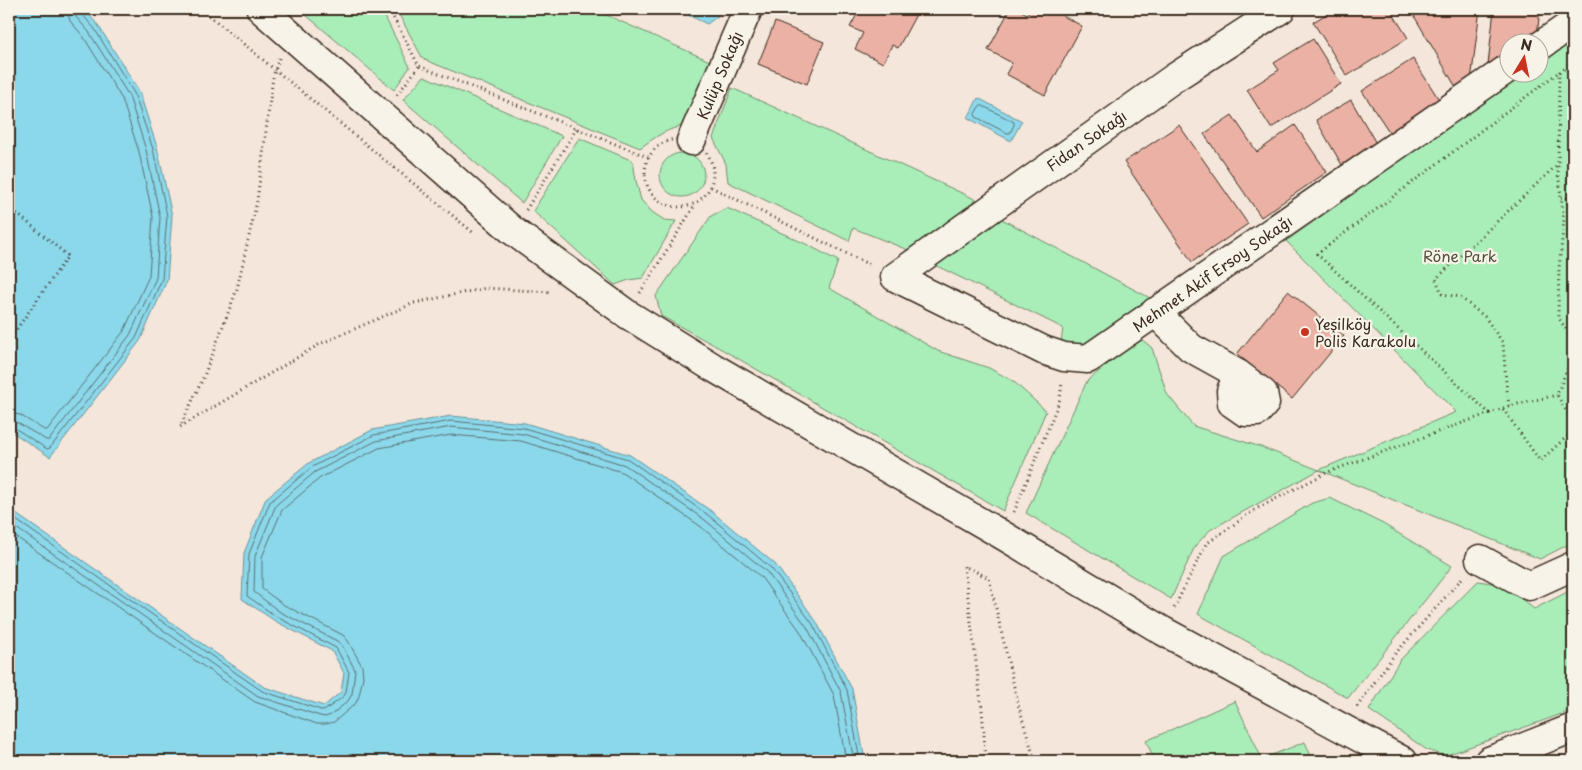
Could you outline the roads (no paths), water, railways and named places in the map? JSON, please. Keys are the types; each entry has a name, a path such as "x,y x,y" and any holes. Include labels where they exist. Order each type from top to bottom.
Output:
{"street":[{"path":"261,9 512,231 627,314 714,368 1004,536 1163,631 1403,761"},
{"name":"Kulüp Sokağı","path":"691,141 748,9"},
{"name":"Fidan Sokağı","path":"895,277 1174,78 1281,9"},
{"path":"1550,39 1573,23"},
{"name":"Mehmet Akif Ersoy Sokağı","path":"895,277 1043,350 1064,357 1088,358 1500,74"},
{"path":"1155,312 1191,348 1238,374"},
{"path":"1480,559 1529,586 1573,566"},
{"path":"1489,761 1573,728"}],"water":[{"path":"9,9 84,9 98,25 139,91 157,147 172,216 167,280 140,341 50,457 9,430"},
{"path":"690,9 720,9 718,16 707,24 688,15"},
{"path":"978,98 1022,121 1011,141 968,118"},
{"path":"451,416 525,423 630,455 711,511 775,564 816,621 852,689 865,761 9,761 9,509 264,687 324,706 341,692 344,673 332,651 275,621 242,599 244,553 266,498 309,463 372,430"}],"place":[{"name":"Yeşilköy Polis Karakolu","path":"1305,332"}],"park label":[{"name":"Röne Park","path":"1460,255"}]}
